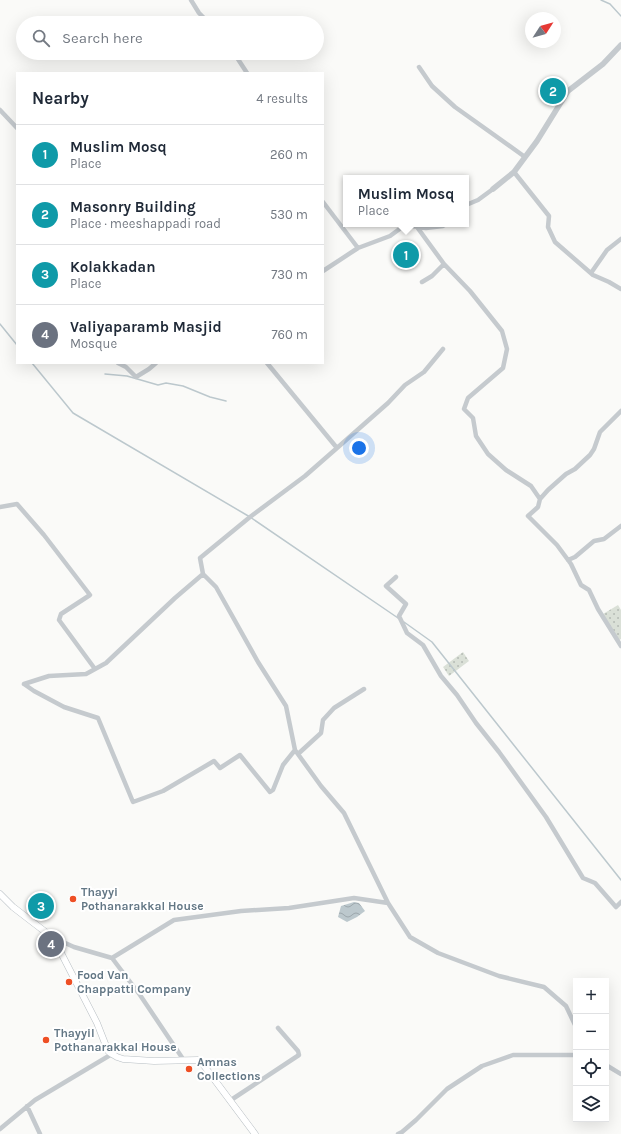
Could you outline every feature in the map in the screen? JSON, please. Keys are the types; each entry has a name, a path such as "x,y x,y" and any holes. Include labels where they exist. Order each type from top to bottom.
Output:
{"main road":[{"path":"0,894 34,924 52,937 97,1023 108,1050 112,1054 124,1059 198,1060 231,1100 255,1134"}],"street":[{"path":"191,0 202,16"},
{"path":"469,204 478,200 514,172 537,141 568,91 603,64 621,44"},
{"path":"239,60 246,72"},
{"path":"420,67 432,86 455,107 525,158"},
{"path":"0,110 16,127"},
{"path":"514,172 549,216 548,227 555,242 591,273 621,289"},
{"path":"324,203 358,248"},
{"path":"324,270 358,248 390,236 402,227"},
{"path":"417,227 434,227"},
{"path":"417,227 444,264 470,291 502,331 507,349 503,368 468,398 464,409 473,418 476,436 488,454 506,470 531,486 540,499"},
{"path":"591,273 607,250 621,238"},
{"path":"422,282 444,264"},
{"path":"443,349 424,372 405,385 388,403 305,476 205,552 200,558 203,574 216,587 258,662 286,706 297,752 321,786 344,813 388,903 410,937 438,953 485,971 544,987 566,1006 573,1021"},
{"path":"120,364 126,367 136,377 155,364"},
{"path":"268,364 337,448"},
{"path":"621,412 600,432 594,449 590,455 575,470 566,474 548,490 540,499 538,507 528,516 557,545 568,560 581,585 589,590 598,609 621,646"},
{"path":"0,507 17,504 44,535 90,595 61,614 59,620 95,669"},
{"path":"568,560 575,557 594,541 604,539 621,526"},
{"path":"203,574 175,598 106,663 86,674 49,676 24,684 64,707 98,718 133,802 163,791 214,761 220,768 240,755 270,792 273,790 282,764 321,733 323,720 334,708 364,689"},
{"path":"396,577 386,586 406,604 399,616 407,633 423,645 441,676 458,695 476,723 546,817 583,878 595,883 616,907 621,902"},
{"path":"112,958 174,920 241,911 289,908 354,898 388,903"},
{"path":"52,937 74,947 112,958 140,995 183,1059"},
{"path":"231,1100 299,1055 298,1050 278,1028"},
{"path":"0,1129 35,1100 112,1054"},
{"path":"398,1134 416,1120 447,1089 482,1066 513,1055 573,1055"},
{"path":"609,1067 621,1074"},
{"path":"27,1106 40,1134"}],"shaded area":[{"path":"618,605 621,610 621,639 619,640 603,614"},
{"path":"463,652 469,661 449,676 443,667"}],"water":[{"path":"354,902 359,903 365,911 347,922 338,917 341,906"}],"waterway":[{"path":"601,0 610,4 621,16"},
{"path":"0,324 16,344"},
{"path":"33,364 73,413 250,517 398,618"},
{"path":"105,374 127,376 158,385 166,383 183,386 210,397 226,401"},
{"path":"404,622 432,642 621,880"}],"place":[{"name":"Masonry Building","path":"553,91"},
{"name":"Muslim Mosq","path":"406,255"},
{"name":"Thayyi Pothanarakkal House","path":"73,899"},
{"name":"Kolakkadan","path":"41,906"},
{"name":"Valiyaparamb Masjid","path":"51,944"},
{"name":"Food Van Chappatti Company","path":"69,982"},
{"name":"Thayyil Pothanarakkal House","path":"46,1040"},
{"name":"Amnas Collections","path":"189,1069"}]}
